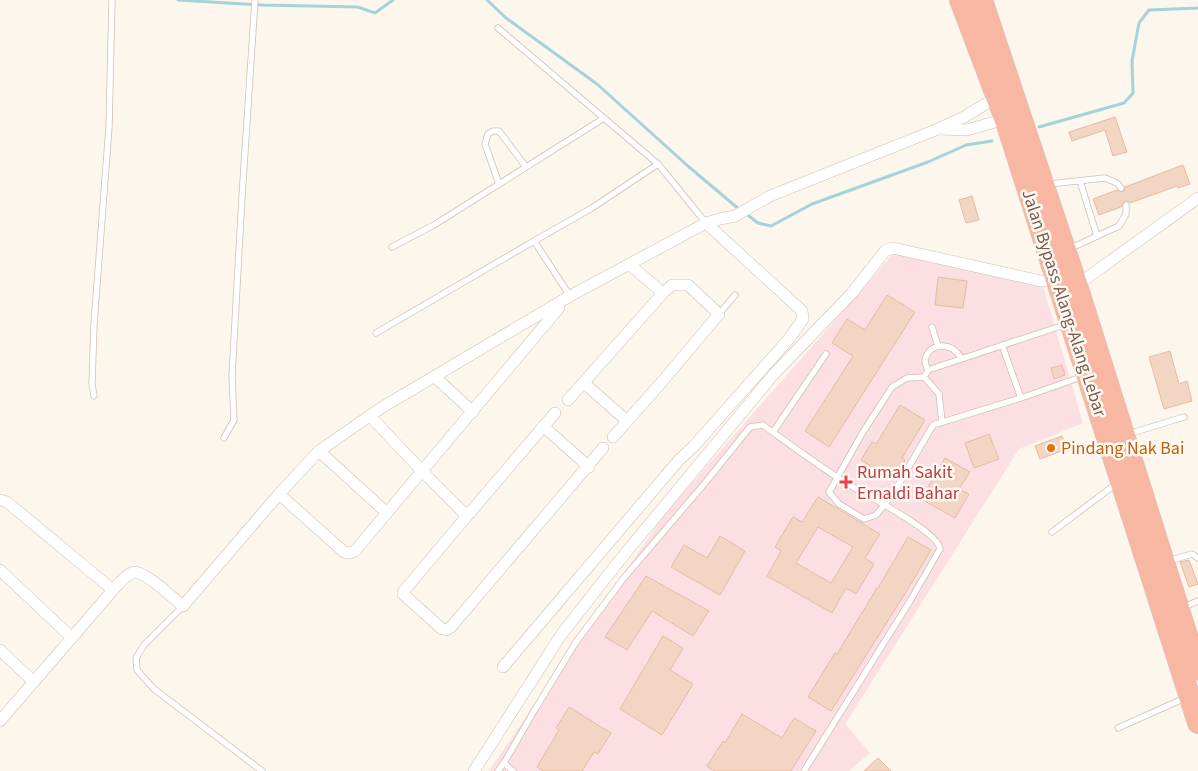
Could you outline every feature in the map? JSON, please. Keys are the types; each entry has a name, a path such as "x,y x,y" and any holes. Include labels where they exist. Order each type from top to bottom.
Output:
{"highway":[{"name":"Jalan Bypass Alang-Alang Lebar","path":"960,0 997,97 1044,185 1198,670"},
{"name":"Jalan Bypass Alang-Alang Lebar","path":"984,1 1015,130 1056,280 1198,723"}],"street":[{"path":"0,721 129,574 137,572 145,576 183,606 279,494 319,451 370,416 570,296 706,223 735,216 770,196 938,129 964,117 997,97"},
{"path":"938,129 1015,130"},
{"path":"1077,285 1198,198"},
{"path":"503,667 679,460 694,446 788,340 803,319 802,311 706,223"},
{"path":"474,771 561,635 619,561 773,375 852,293 885,251 893,248 1041,281 1056,280"},
{"path":"630,264 663,293"},
{"path":"568,400 663,293 672,285 688,285 719,314 613,437"},
{"path":"279,494 344,552 355,551 570,296"},
{"path":"435,377 473,412"},
{"path":"584,383 627,420"},
{"path":"555,413 403,592 442,629 446,630 451,627 603,448"},
{"path":"370,416 468,516"},
{"path":"542,426 589,466"},
{"path":"319,451 387,513"},
{"path":"0,500 7,502 113,590"},
{"path":"0,570 72,638"},
{"path":"0,650 34,682"}],"lane":[{"path":"224,438 234,420 232,376 255,1"},
{"path":"94,396 92,384 94,324 108,127 112,2"},
{"path":"498,28 658,164 706,223"},
{"path":"392,247 434,225 604,118"},
{"path":"499,184 485,144 486,137 493,130 499,131 526,167"},
{"path":"376,333 592,208 658,164"},
{"path":"1044,185 1105,178 1117,183 1121,188"},
{"path":"1080,181 1097,236"},
{"path":"1065,251 1120,226 1126,214 1126,205"},
{"path":"534,241 570,296"},
{"path":"719,314 736,294"},
{"path":"924,377 928,370 1070,323"},
{"path":"932,327 938,346"},
{"path":"1002,344 1021,398"},
{"path":"928,370 925,364 925,357 938,346 946,346 956,350 961,358"},
{"path":"772,432 826,354"},
{"path":"924,377 907,378 892,387 863,432 829,492 839,504 864,519 876,515 893,494 933,425 1088,375"},
{"path":"924,377 939,394 942,422"},
{"path":"1124,436 1184,417"},
{"path":"498,771 504,764 576,642 623,579 750,427 763,425 850,486 884,504 930,534 938,541 940,549 910,601 804,771"},
{"path":"1052,532 1120,481"},
{"path":"1164,563 1192,554 1198,558"},
{"path":"1179,609 1198,601"},
{"path":"183,606 144,645 136,658 137,670 154,689 262,771"},
{"path":"1118,728 1189,696"},
{"path":"504,764 513,771"}],"shaded area":[{"name":"Rumah Sakit Ernaldi Bahar","path":"894,253 1043,286 1083,423 1019,449 845,724 870,753 849,771 489,771 664,515"}],"building":[{"path":"1115,117 1127,152 1113,156 1105,130 1072,141 1069,132"},
{"path":"1183,165 1190,184 1178,188 1177,186 1130,203 1124,201 1121,207 1099,215 1093,199 1117,190 1122,192 1125,190 1125,187"},
{"path":"972,196 979,220 966,223 959,200"},
{"path":"938,277 967,281 963,308 935,305"},
{"path":"887,295 915,312 829,447 805,431 853,356 832,343 847,319 865,330"},
{"path":"1170,351 1179,384 1187,381 1192,401 1164,409 1149,357"},
{"path":"1062,365 1065,375 1054,379 1051,368"},
{"path":"900,405 925,420 902,458 905,460 894,480 861,460 872,442 876,444"},
{"path":"989,434 999,459 974,468 965,443"},
{"name":"Pindang Nak Bai","path":"1062,436 1067,449 1040,459 1035,446"},
{"path":"945,458 970,472 959,489 969,494 955,518 921,499"},
{"path":"818,497 880,534 865,558 874,564 856,594 846,588 832,613 767,576 781,551 775,547 793,517 802,522","holes":["818,527 853,547 831,583 796,563"]},
{"path":"720,536 745,551 720,595 671,567 684,545 707,558"},
{"path":"908,537 931,550 831,711 808,697 835,653 837,654"},
{"path":"1189,560 1198,584 1189,587 1180,562"},
{"path":"646,576 709,611 693,636 652,611 627,650 605,637"},
{"path":"663,636 683,648 670,670 693,684 662,735 620,709"},
{"path":"569,707 611,733 598,754 594,752 582,771 543,771 537,767 559,730 556,728"},
{"path":"742,714 782,738 794,718 816,731 791,771 714,771 707,766 723,741 725,743"},
{"path":"878,758 891,771 864,771"}],"waterway":[{"path":"178,0 262,5 358,7 375,13 393,0"},
{"path":"487,0 506,18 597,84 740,210"},
{"path":"1039,127 1124,103 1133,93 1132,61 1139,23 1149,10 1198,8"},
{"path":"745,213 758,223 771,226 812,204 928,162 966,145 992,141"}],"place":[{"name":"Pindang Nak Bai","path":"1051,448"},
{"name":"Rumah Sakit Ernaldi Bahar","path":"846,482"}]}
